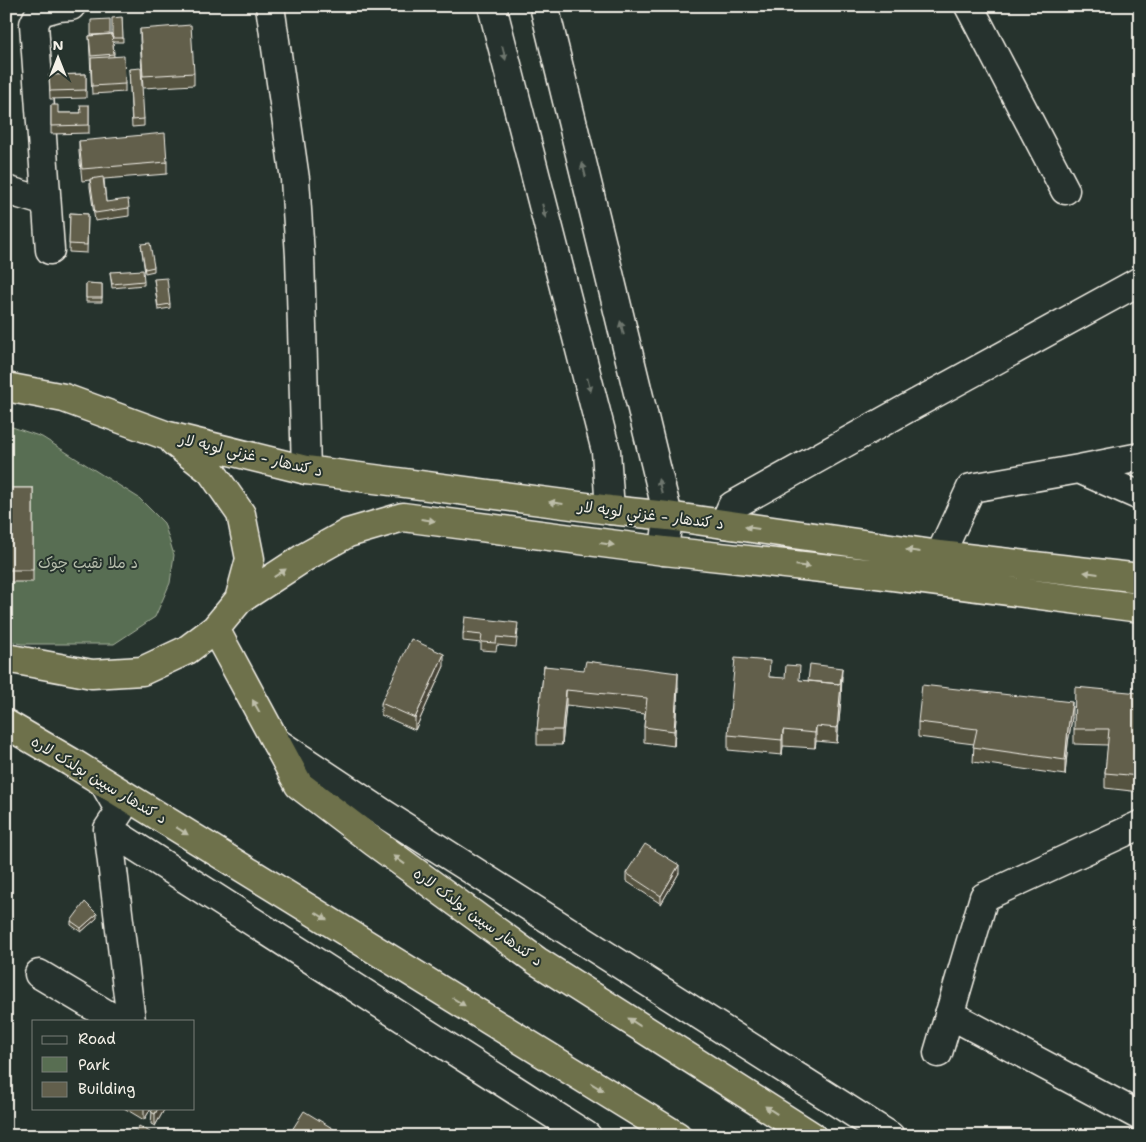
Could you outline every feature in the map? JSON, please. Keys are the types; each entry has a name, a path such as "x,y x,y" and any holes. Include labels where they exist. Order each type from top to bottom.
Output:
{"highway":[{"name":"د کندهار - غزني لويه لار","path":"6,387 64,398 165,435 306,470 668,516 940,555 1140,578"},
{"name":"د کندهار - غزني لويه لار","path":"165,435 211,471 240,514 250,559 238,600"},
{"name":"د کندهار - غزني لويه لار","path":"6,658 92,674 142,671 187,650 215,629 238,600 305,557 348,533 403,516 664,551 877,574 1140,608"},
{"name":"د کندهار سپین بولدک لاره","path":"215,629 299,785 537,960 812,1136"},
{"name":"د کندهار سپین بولدک لاره","path":"6,724 677,1136"}],"street":[{"path":"270,6 295,180 300,256 306,470"},
{"path":"492,6 606,451 610,510"},
{"path":"544,6 668,516 664,551"},
{"path":"969,6 1065,190"},
{"path":"50,250 34,24 40,12 62,7"},
{"path":"6,190 46,202"},
{"path":"724,524 732,506 1140,281"},
{"path":"940,555 971,488 1140,457"},
{"path":"1079,469 1140,496"},
{"path":"276,742 384,814 890,1136"},
{"path":"104,783 120,811 108,829 131,1020"},
{"path":"938,1053 984,897 1140,826"},
{"path":"108,829 586,1136"},
{"path":"39,974 116,1020"},
{"path":"949,1014 1140,1116"}],"green space":[{"name":"د ملا نقيب چوک","path":"6,425 42,437 139,498 164,523 174,555 170,583 155,617 114,644 22,644 6,640"}],"building":[{"path":"122,17 123,38 112,38 112,18"},
{"path":"110,19 110,34 91,35 91,20"},
{"path":"191,25 194,73 143,76 140,29"},
{"path":"112,34 114,54 91,56 89,36"},
{"path":"124,56 125,84 92,86 91,58"},
{"path":"141,68 144,119 132,120 129,69"},
{"path":"86,74 86,90 50,91 49,75"},
{"path":"51,105 58,105 58,113 81,113 80,105 89,105 89,125 51,126"},
{"path":"165,133 167,162 82,169 79,141"},
{"path":"103,177 106,202 128,199 129,208 95,213 90,179"},
{"path":"70,213 88,214 87,245 69,244"},
{"path":"150,243 154,267 145,269 141,244"},
{"path":"143,270 144,281 112,284 110,272"},
{"path":"167,278 170,304 158,306 154,279"},
{"path":"86,283 102,284 102,298 86,298"},
{"path":"6,488 33,488 33,570 6,570"},
{"path":"465,617 518,623 516,639 497,637 496,643 481,642 482,635 463,633"},
{"path":"411,639 444,654 415,718 381,703"},
{"path":"735,658 770,661 769,677 785,678 786,665 800,666 799,680 841,684 837,728 816,726 815,733 783,730 782,740 728,735"},
{"path":"586,661 678,673 674,731 644,727 647,698 566,690 562,730 537,730 544,666 584,670"},
{"path":"810,664 842,668 840,684 808,681"},
{"path":"922,685 1072,702 1065,760 973,747 977,729 918,722"},
{"path":"1075,687 1140,693 1140,776 1105,773 1109,729 1074,729"},
{"path":"645,844 679,865 661,896 626,873"},
{"path":"85,902 97,914 81,928 71,921"},
{"path":"304,1111 337,1131 334,1136 302,1136 292,1130"},
{"path":"139,1126 150,1132 148,1136 134,1136"},
{"path":"47,1130 61,1135 61,1136 45,1136"}]}
